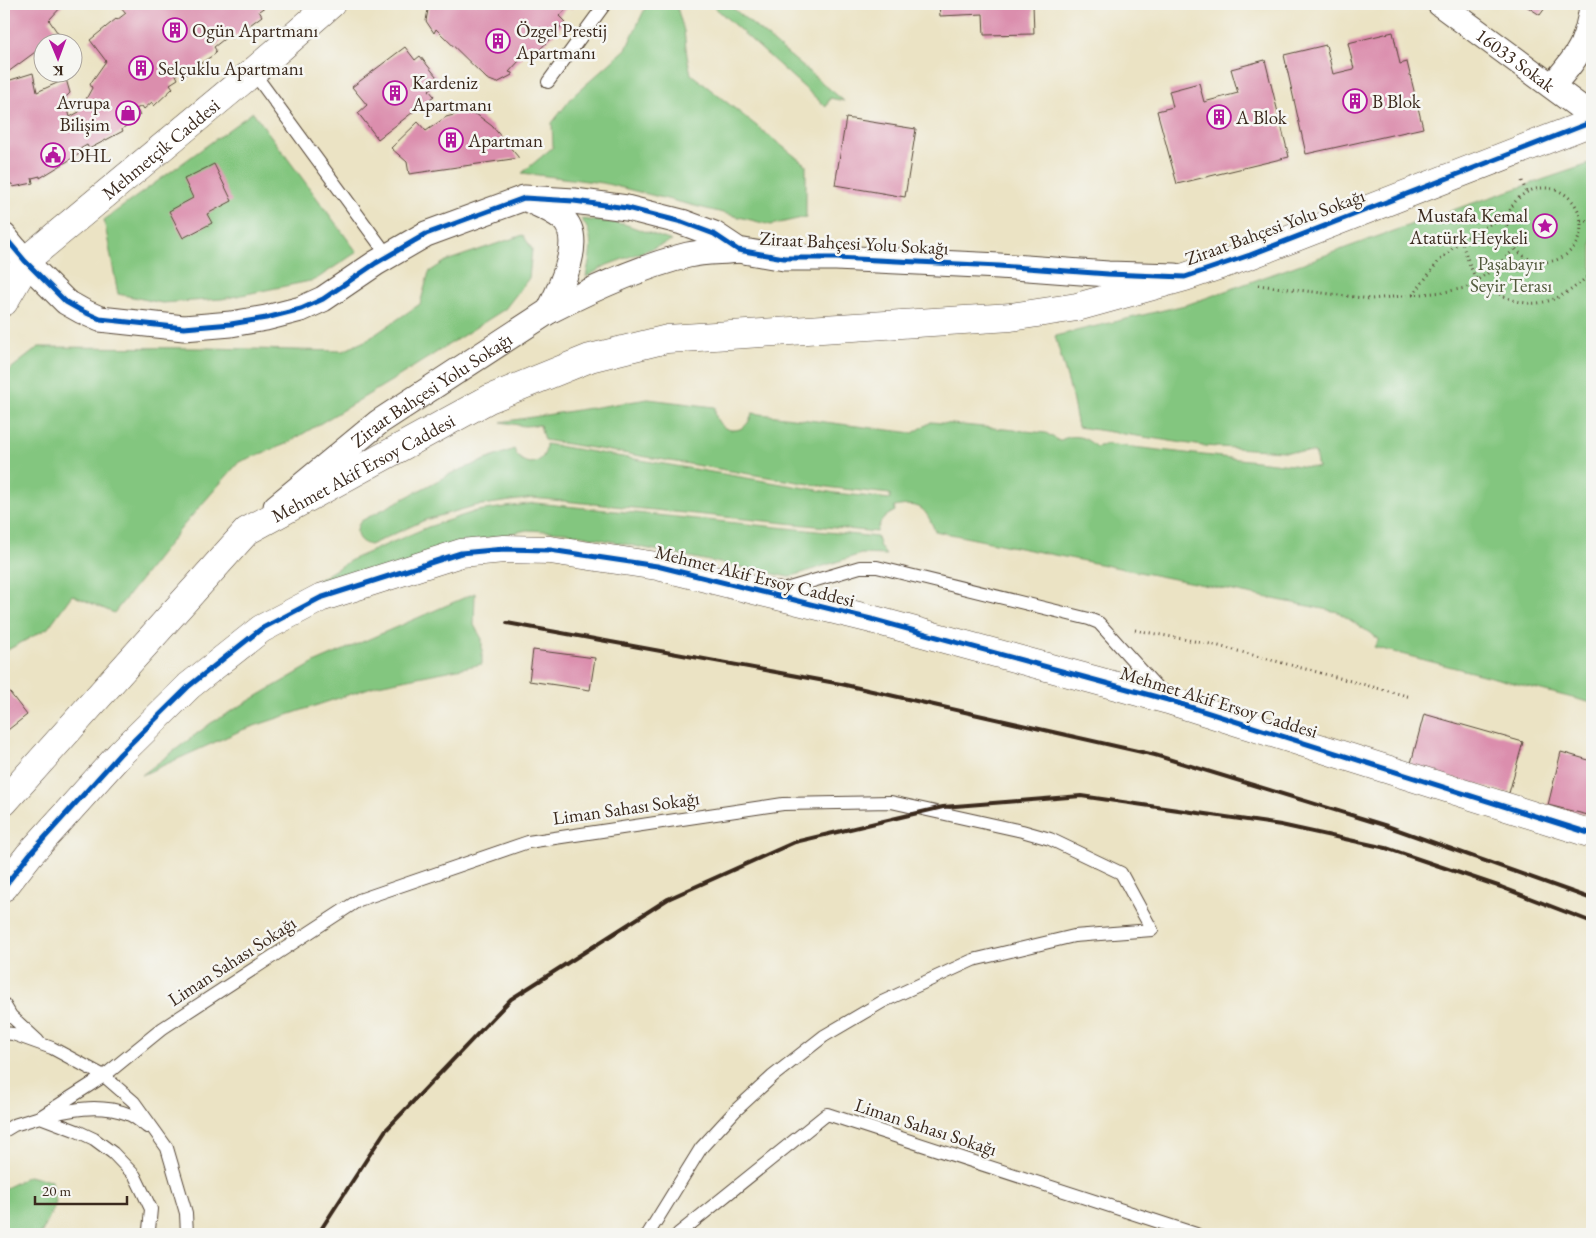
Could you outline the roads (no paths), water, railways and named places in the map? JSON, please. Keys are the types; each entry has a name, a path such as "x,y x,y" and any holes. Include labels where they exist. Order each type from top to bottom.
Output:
{"main road":[{"name":"Mehmetçik Caddesi","path":"4,302 18,278 14,268 253,72 331,4"},
{"name":"Ziraat Bahçesi Yolu Sokağı","path":"1185,277 1250,255 1592,122"},
{"name":"Mehmet Akif Ersoy Caddesi","path":"4,802 247,531 489,399 590,358 667,339 1010,317 1077,308 1185,277"},
{"name":"Mehmet Akif Ersoy Caddesi","path":"4,887 29,854 120,754 189,686 261,629 320,598 461,553 504,550 550,550 657,566 880,622 1168,700 1592,834"}],"street":[{"name":"16033 Sokak","path":"1440,4 1592,116"},
{"path":"1552,86 1582,46 1589,26 1592,7"},
{"name":"Ziraat Bahçesi Yolu Sokağı","path":"524,198 563,218 571,230 569,262 562,286 549,311"},
{"name":"Ziraat Bahçesi Yolu Sokağı","path":"4,236 14,268 82,311 100,319 184,328 231,324 301,309 323,299 376,263 426,234 524,198 574,200 636,211 682,222 714,234 738,250"},
{"name":"Ziraat Bahçesi Yolu Sokağı","path":"247,531 379,422 549,311 591,290 635,272 690,255 738,250 784,258 836,258 1185,277"}],"lane":[{"path":"548,82 605,4"},
{"path":"253,72 388,256"},
{"path":"769,594 860,567 877,567 1089,620 1098,624 1168,700"},
{"name":"Liman Sahası Sokağı","path":"104,1076 163,1028 359,900 528,842 782,804 891,802 1022,830 1050,839 1121,872 1152,930 1074,936 973,960 882,1002 824,1036 774,1076 736,1110 701,1148 648,1234"},
{"path":"4,1004 11,1016 42,1044"},
{"path":"4,1033 13,1034 52,1048 104,1076 134,1102 167,1148 186,1213 186,1234"},
{"path":"40,1117 104,1076"},
{"path":"4,1131 14,1125 40,1117 71,1110 93,1108 129,1114 155,1132"},
{"name":"Liman Sahası Sokağı","path":"678,1234 827,1114 1196,1234"},
{"path":"40,1117 94,1139 113,1154 135,1176 151,1209 147,1234"}],"railway":[{"path":"507,623 841,684 1155,755 1387,826 1592,899"},
{"path":"318,1234 385,1131 511,999 668,899 795,842 943,807 1081,796 1281,825 1386,848 1501,887 1592,922"}],"place":[{"name":"Ogün Apartmanı","path":"175,30"},
{"name":"Özgel Prestij Apartmanı","path":"498,41"},
{"name":"Selçuklu Apartmanı","path":"141,68"},
{"name":"Kardeniz Apartmanı","path":"395,93"},
{"name":"B Blok","path":"1355,101"},
{"name":"Avrupa Bilişim","path":"128,113"},
{"name":"A Blok","path":"1219,117"},
{"name":"Apartman","path":"451,140"},
{"name":"DHL","path":"53,155"},
{"name":"Mustafa Kemal Atatürk Heykeli","path":"1545,226"}],"park label":[{"name":"Paşabayır Seyir Terası","path":"1511,274"}]}
